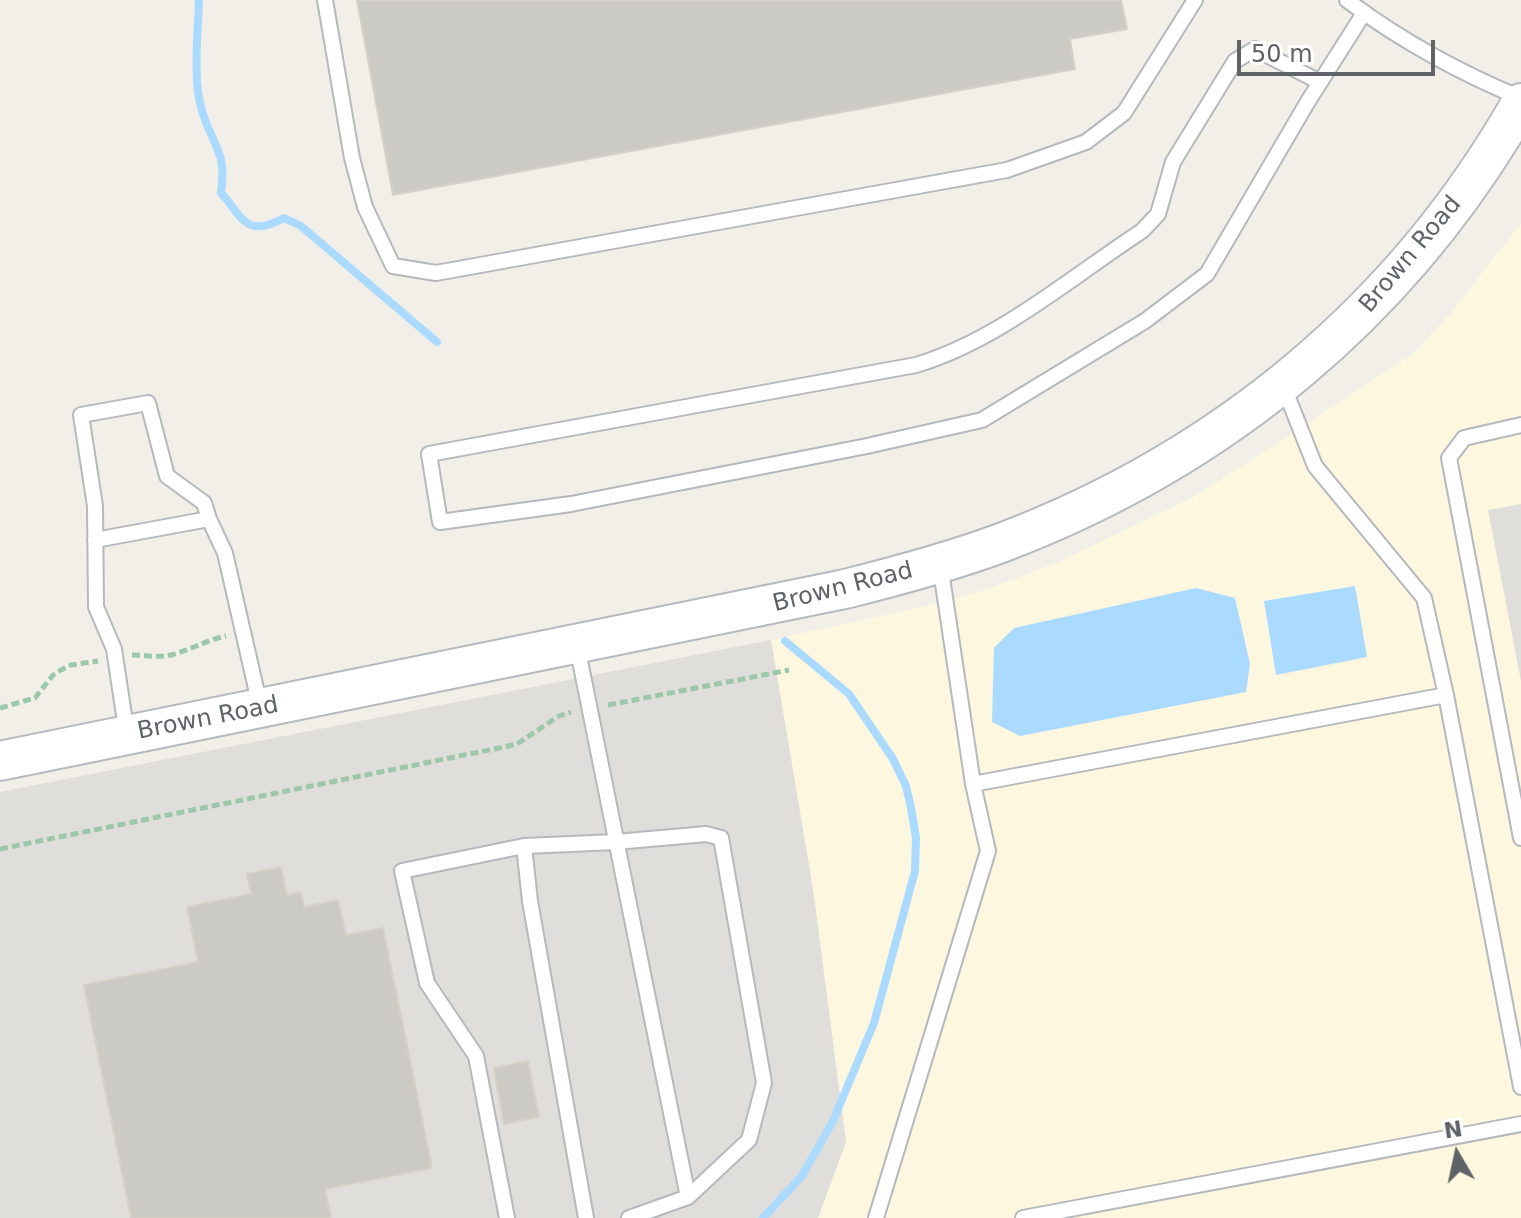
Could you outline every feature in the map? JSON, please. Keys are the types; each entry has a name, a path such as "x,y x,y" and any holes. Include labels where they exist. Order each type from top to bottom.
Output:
{"main road":[{"name":"Brown Road","path":"0,761 804,599 940,564 1021,535 1109,496 1178,458 1283,384 1375,302 1417,253 1473,179 1521,100"}],"lane":[{"path":"325,0 352,158 365,207 393,266 436,273 1007,170 1086,142 1124,113 1195,0"},
{"path":"1347,0 1480,81 1521,100"},
{"path":"1320,82 1255,49 1235,61 1173,162 1158,214 1142,231 1018,315 947,355 916,365 429,454 440,522 571,504 867,446 982,420 1145,321 1207,274 1364,13"},
{"path":"1283,384 1315,466 1424,598 1446,695 1521,1087"},
{"path":"127,736 114,649 96,607 95,506 81,415 148,403 167,476 204,503 225,553 261,709"},
{"path":"1521,425 1464,438 1449,458 1521,838"},
{"path":"95,540 209,519"},
{"path":"876,1218 988,851 973,784 940,564"},
{"path":"576,646 688,1197"},
{"path":"973,784 1446,695"},
{"path":"507,1218 476,1056 427,983 402,871 524,846 706,834 721,838 764,1083 749,1140 688,1197 629,1218"},
{"path":"524,846 530,901 586,1218"},
{"path":"1023,1218 1521,1124"}],"path":[{"path":"0,849 517,744 559,716 789,670"}],"shaded area":[{"path":"1521,223 1521,504 1489,511 1521,681 1521,1218 818,1218 846,1141 813,889 771,640 988,589 1056,563 1194,497 1413,354 1450,314"},
{"path":"1521,504 1521,681 1488,510"},
{"path":"771,640 813,889 846,1142 818,1218 0,1218 0,792"}],"water":[{"path":"1355,586 1367,657 1276,675 1264,601"},
{"path":"1196,588 1235,598 1250,664 1246,692 1020,736 992,722 994,648 1014,628"}],"building":[{"path":"357,0 1121,0 1127,29 1070,39 1075,69 393,195"},
{"path":"281,867 287,895 301,892 304,907 338,900 346,935 383,928 432,1168 325,1189 331,1218 131,1218 84,985 198,962 187,907 251,894 247,874"},
{"path":"528,1061 539,1117 504,1124 494,1068"}],"waterway":[{"path":"199,0 198,87 203,114 221,159 221,193 240,217 253,226 271,224 284,218 301,226 437,342"},
{"path":"763,1218 802,1176 833,1121 874,1023 915,871 916,838 911,808 906,786 893,759 849,694 785,641"}]}
